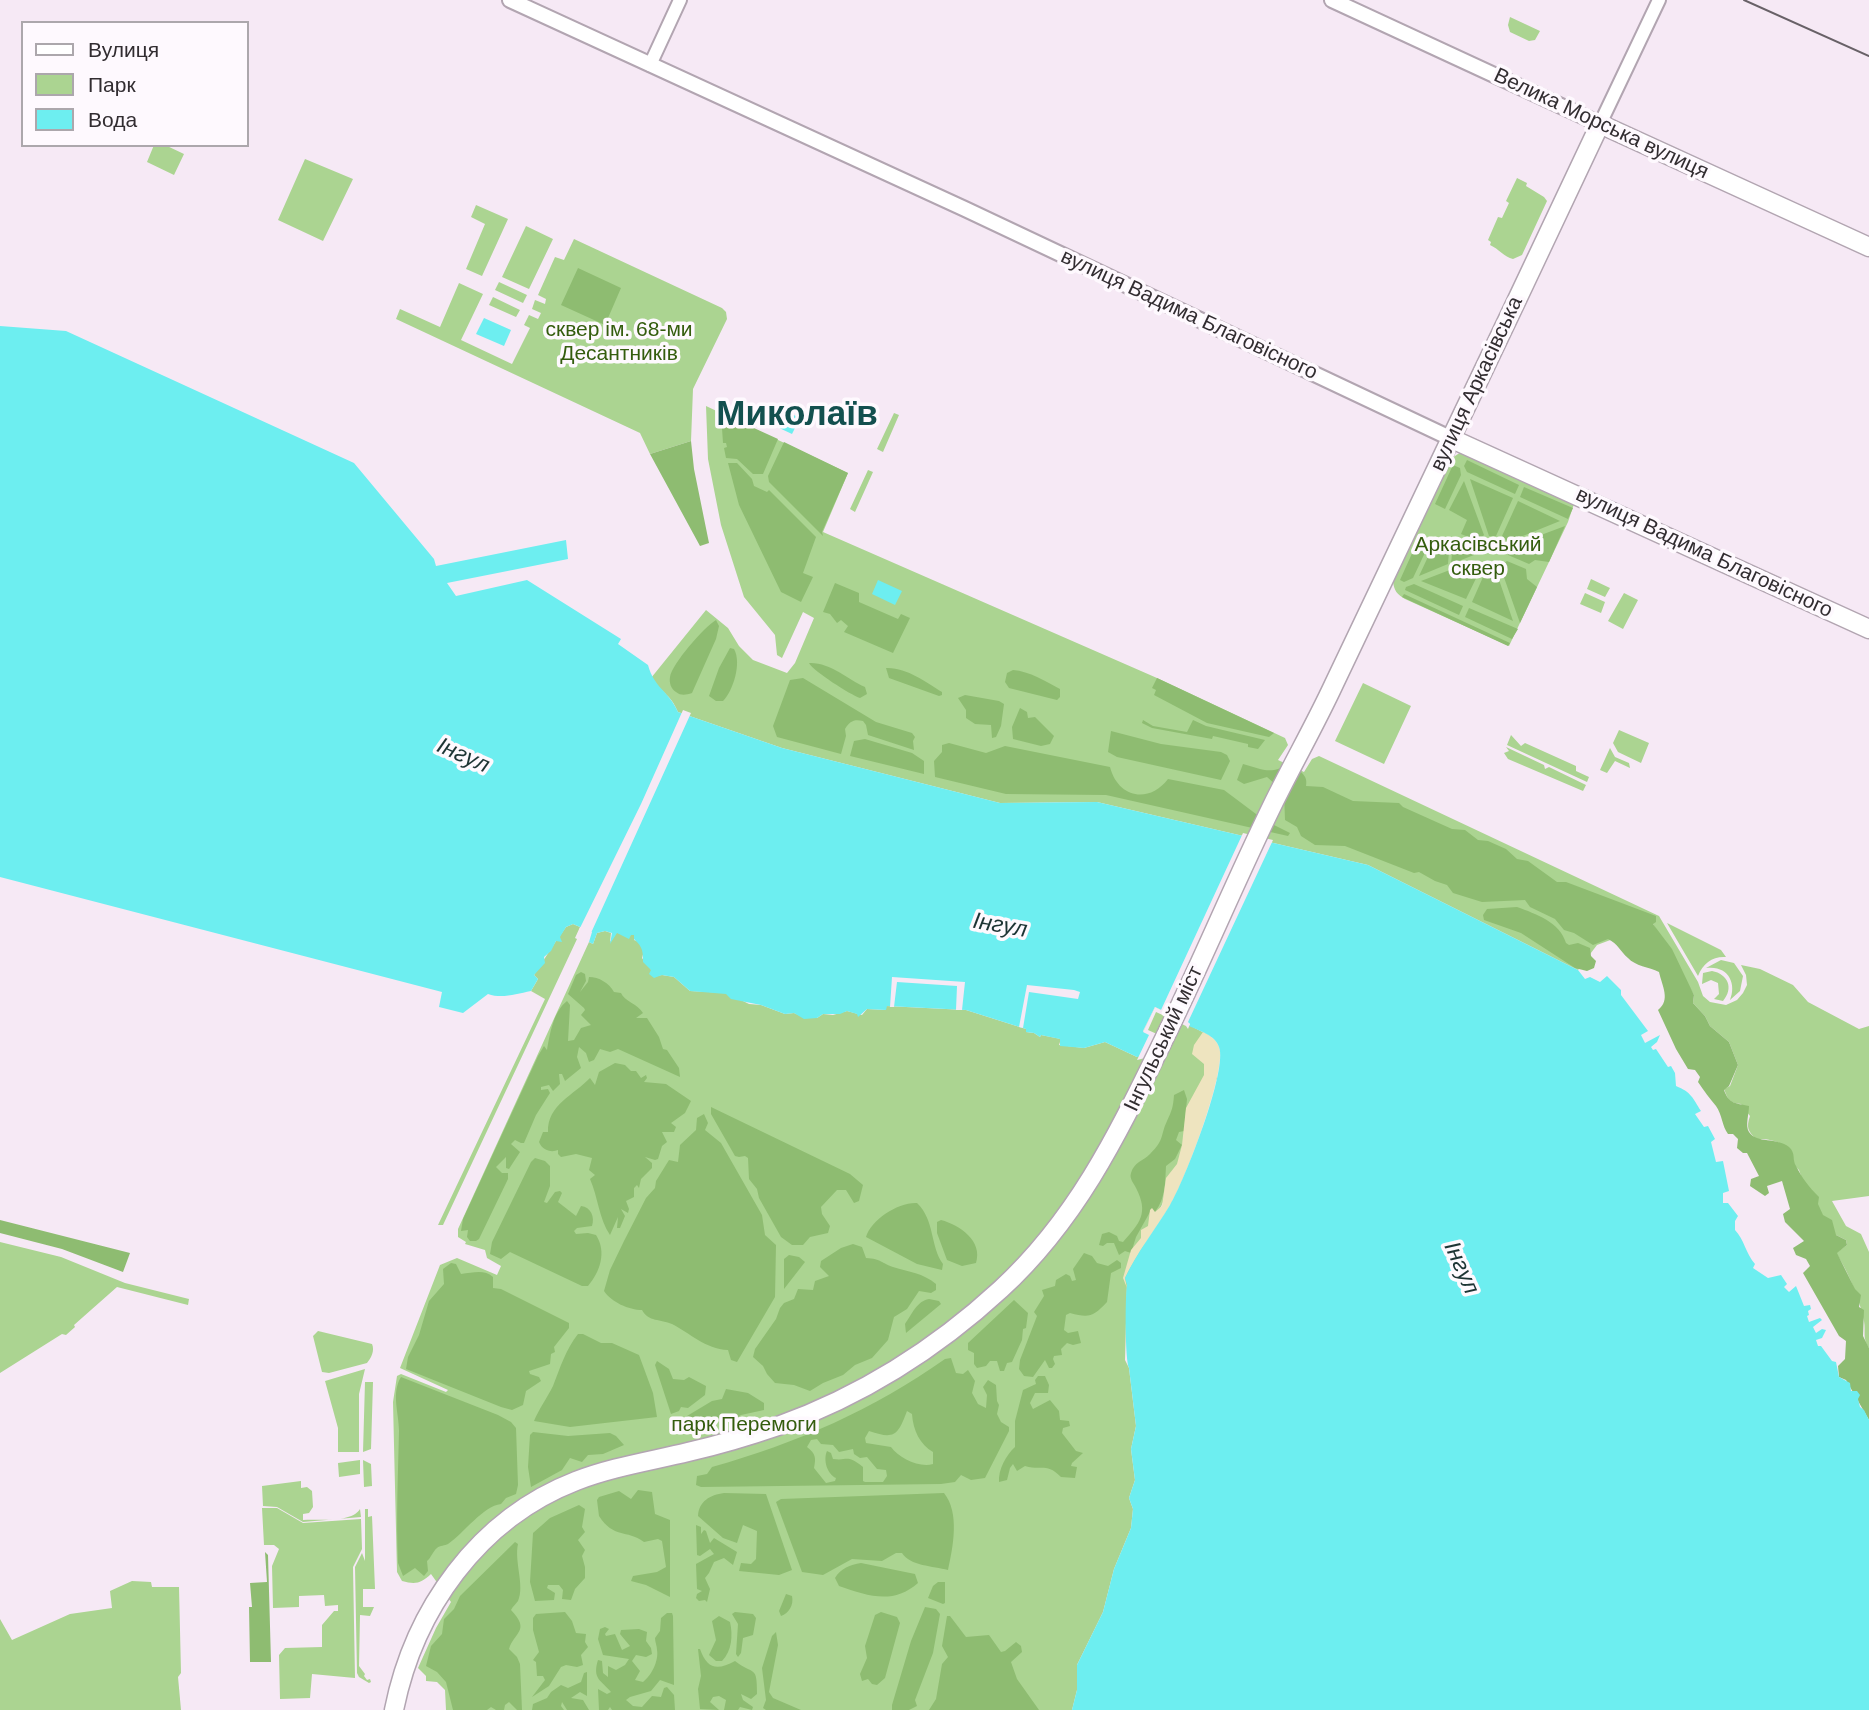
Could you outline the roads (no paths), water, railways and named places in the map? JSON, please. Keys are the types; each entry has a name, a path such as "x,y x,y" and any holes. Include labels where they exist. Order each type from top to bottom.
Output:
{"highway":[{"name":"Велика Морська вулиця","path":"1600,124 1869,247"},
{"name":"вулиця Аркасівська","path":"1292,766 1331,691 1600,124"},
{"name":"вулиця Вадима Благовісного","path":"1450,438 1869,629"},
{"name":"Інгульський міст","path":"394,1710 403,1671 427,1614 450,1579 476,1549 518,1514 546,1496 587,1477 738,1439 793,1420 844,1398 911,1360 944,1337 1000,1290 1081,1196 1111,1147 1135,1102 1292,766"}],"main road":[{"name":"вулиця Вадима Благовісного","path":"510,0 941,198 1450,438"},
{"path":"650,65 680,0"},
{"name":"Велика Морська вулиця","path":"1332,0 1600,124"},
{"name":"вулиця Аркасівська","path":"1600,124 1659,0"}],"water":[{"path":"484,318 511,330 504,346 476,334"},
{"name":"Інгул","path":"0,326 66,331 354,463 434,559 436,566 566,540 568,559 447,583 456,596 527,580 621,639 618,644 648,665 654,679 678,712 782,748 1000,803 1097,802 1368,865 1578,970 1585,979 1590,977 1600,982 1607,976 1621,990 1621,995 1648,1031 1641,1035 1645,1043 1660,1035 1651,1047 1656,1049 1668,1067 1671,1066 1675,1073 1676,1086 1694,1099 1701,1111 1695,1114 1704,1127 1708,1126 1715,1139 1711,1142 1716,1162 1723,1161 1729,1191 1723,1193 1723,1203 1728,1203 1738,1216 1735,1230 1755,1264 1753,1268 1768,1278 1781,1275 1787,1284 1784,1287 1789,1292 1796,1286 1804,1306 1810,1305 1807,1316 1809,1322 1820,1318 1822,1320 1813,1327 1816,1333 1822,1329 1826,1330 1822,1338 1816,1340 1818,1346 1836,1362 1839,1377 1850,1383 1851,1391 1857,1391 1860,1395 1860,1407 1869,1420 1869,1710 1072,1710 1077,1690 1077,1665 1103,1612 1114,1569 1131,1528 1133,1509 1129,1498 1135,1480 1131,1449 1136,1426 1127,1353 1125,1278 1170,1205 1194,1151 1217,1078 1220,1059 1219,1047 1214,1039 1155,1007 1143,1031 1166,1042 1148,1054 1137,1057 1105,1042 1084,1048 1060,1046 1060,1039 1040,1037 1026,1032 1026,1029 966,1010 887,1006 886,1010 867,1009 858,1017 857,1014 847,1011 804,1019 794,1013 785,1014 761,1005 731,999 726,994 690,991 674,977 662,975 654,978 643,962 642,950 634,935 629,939 617,933 610,944 612,933 605,931 597,933 593,944 589,942 592,932 573,924 566,927 560,937 562,942 556,941 544,957 545,963 534,975 538,979 531,991 504,996 488,994 463,1013 439,1007 442,992 0,877"},
{"path":"783,410 800,418 792,434 775,426"},
{"path":"878,580 902,591 895,605 872,594"}],"tram line":[{"path":"1744,0 1869,56"}],"district":[{"name":"Миколаїв","path":"797,415"}],"park label":[{"name":"сквер ім. 68-ми Десантників","path":"619,342"},
{"name":"Аркасівський сквер","path":"1478,557"},
{"name":"парк Перемоги","path":"744,1425"}]}
